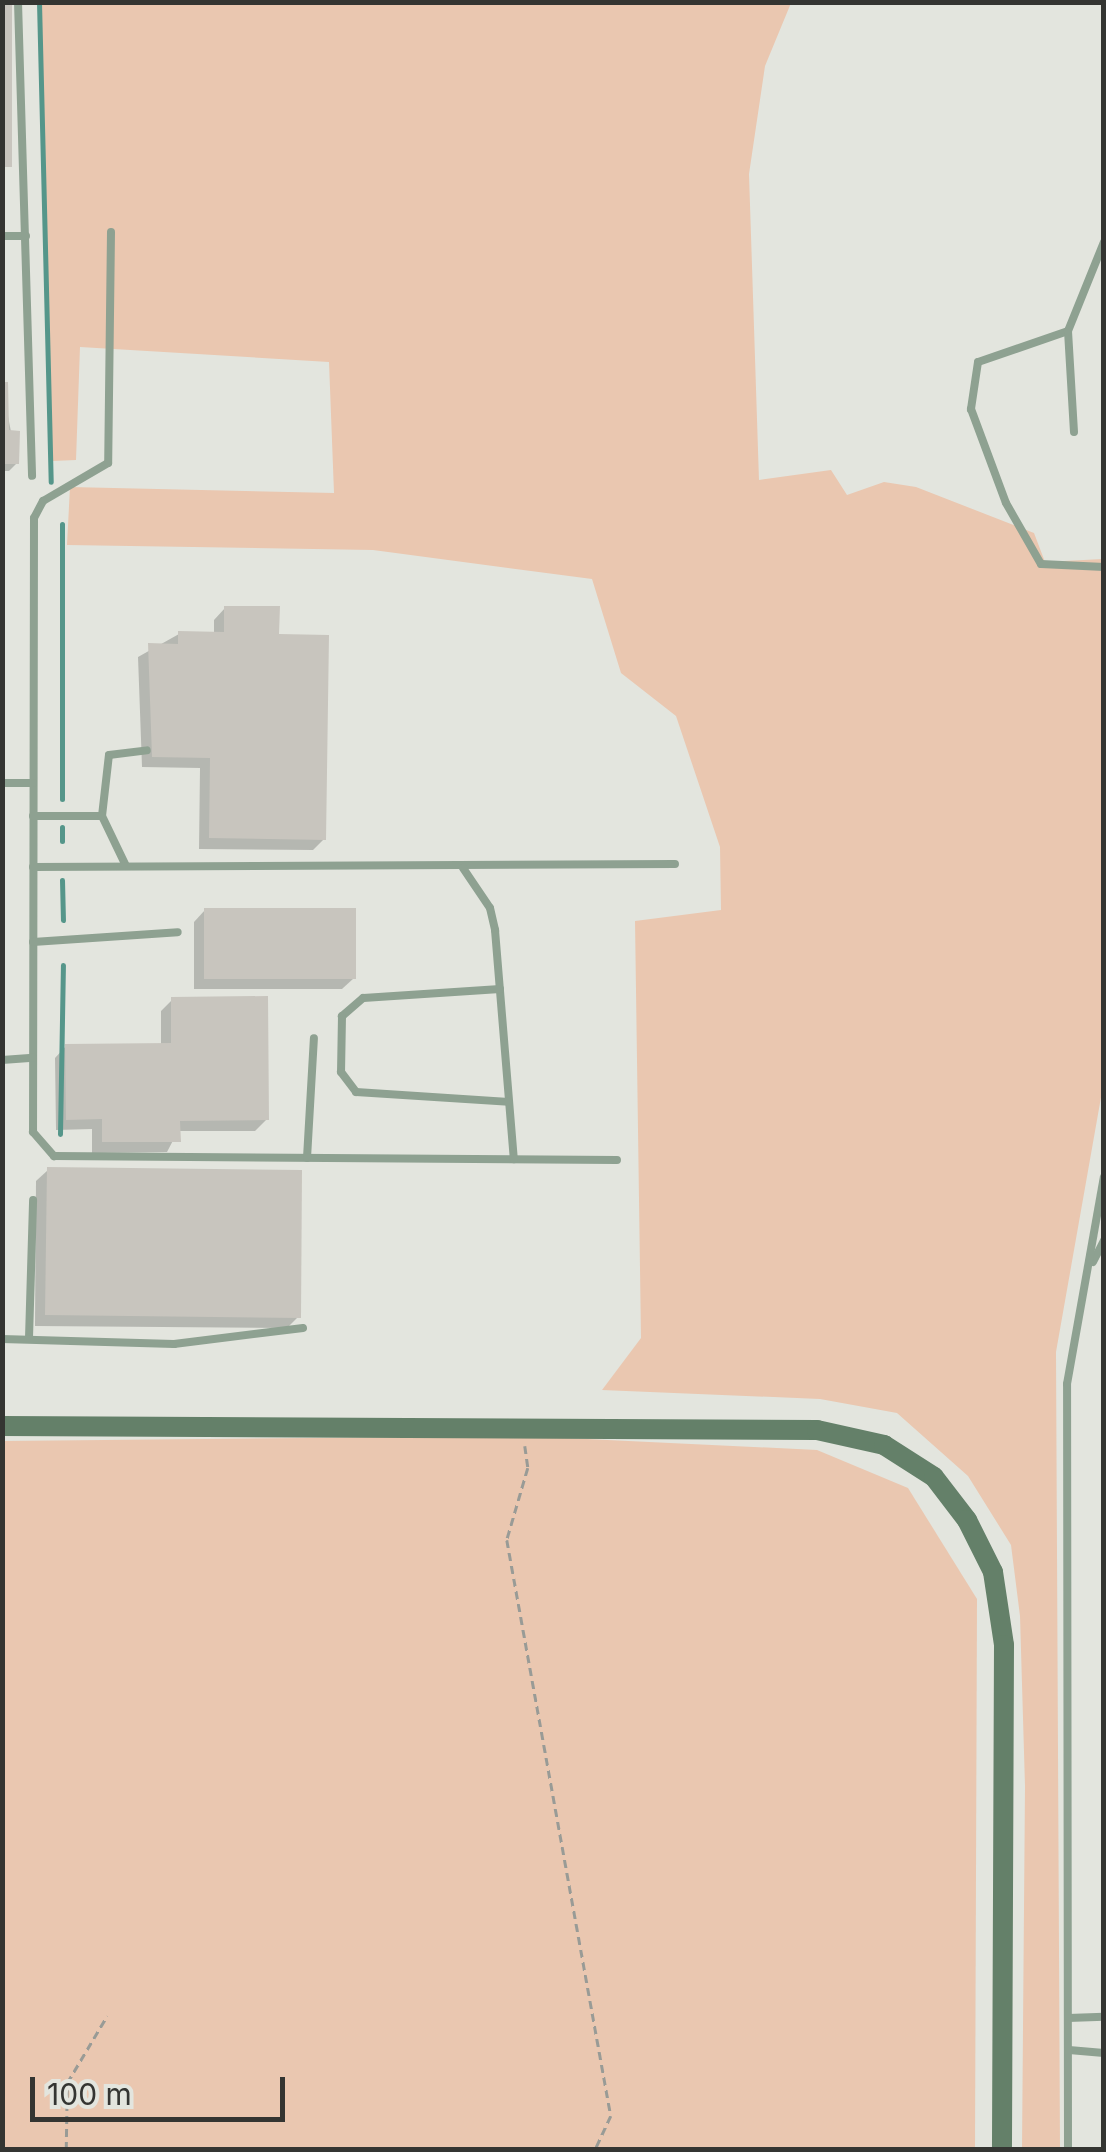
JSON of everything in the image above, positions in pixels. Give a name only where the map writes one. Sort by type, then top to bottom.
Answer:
[{"type":"street","points":[[2,1426],[527,1425],[817,1430],[884,1446],[934,1477],[967,1520],[993,1572],[1004,1645],[1002,2150]]},
{"type":"lane","points":[[18,2],[32,476]]},
{"type":"lane","points":[[111,232],[108,463],[42,502],[34,518],[33,1132],[54,1156],[616,1160]]},
{"type":"lane","points":[[2,236],[26,236]]},
{"type":"lane","points":[[1074,432],[1068,331],[1104,242]]},
{"type":"lane","points":[[1068,331],[978,362],[971,409],[1006,504],[1041,564],[1104,567]]},
{"type":"lane","points":[[126,866],[102,816],[109,754],[147,750]]},
{"type":"lane","points":[[2,782],[33,784]]},
{"type":"lane","points":[[33,816],[102,816]]},
{"type":"lane","points":[[33,867],[463,868],[675,864]]},
{"type":"lane","points":[[463,868],[490,908],[514,1159]]},
{"type":"lane","points":[[33,942],[178,932]]},
{"type":"lane","points":[[500,990],[363,998],[342,1016],[341,1072],[356,1092],[509,1102]]},
{"type":"lane","points":[[307,1158],[314,1038]]},
{"type":"lane","points":[[2,1060],[33,1058]]},
{"type":"lane","points":[[1068,2150],[1067,1384],[1104,1178]]},
{"type":"lane","points":[[29,1338],[33,1200]]},
{"type":"lane","points":[[1088,1271],[1104,1240]]},
{"type":"lane","points":[[2,1339],[174,1344],[303,1328]]},
{"type":"lane","points":[[1068,2018],[1104,2017]]},
{"type":"lane","points":[[1069,2050],[1104,2053]]},
{"type":"path","points":[[527,1425],[528,1468],[507,1540],[611,2116],[595,2150]]},
{"type":"path","points":[[66,2150],[67,2084],[106,2016]]},
{"type":"shaded area","points":[[38,3],[791,3],[765,66],[749,174],[759,480],[831,470],[847,495],[884,482],[916,487],[1034,533],[1045,562],[1103,559],[1103,1086],[1056,1352],[1060,2149],[1022,2149],[1025,1786],[1020,1616],[1011,1545],[968,1476],[897,1413],[820,1399],[602,1390],[641,1338],[635,921],[721,910],[720,847],[676,716],[621,673],[592,579],[373,550],[67,545],[70,487],[334,493],[329,362],[80,347],[76,460],[52,461]]},
{"type":"shaded area","points":[[524,1436],[817,1450],[908,1488],[977,1599],[975,2149],[3,2150],[3,1441]]},
{"type":"building","points":[[2,2],[12,2],[12,167],[2,167]]},
{"type":"building","points":[[2,382],[8,382],[9,430],[20,431],[19,464],[2,464]]},
{"type":"building","points":[[224,606],[280,606],[279,634],[329,635],[326,840],[209,838],[210,758],[152,757],[148,643],[178,644],[178,631],[224,632]]},
{"type":"building","points":[[204,908],[356,908],[356,979],[204,979]]},
{"type":"building","points":[[268,996],[269,1120],[180,1121],[181,1142],[102,1142],[102,1119],[66,1120],[65,1044],[171,1043],[171,997]]},
{"type":"building","points":[[47,1167],[302,1170],[301,1318],[45,1315]]},
{"type":"waterway","points":[[39,2],[51,482]]},
{"type":"waterway","points":[[62,524],[62,799]]},
{"type":"waterway","points":[[62,827],[62,841]]},
{"type":"waterway","points":[[62,880],[63,920]]},
{"type":"waterway","points":[[60,1134],[63,965]]}]
